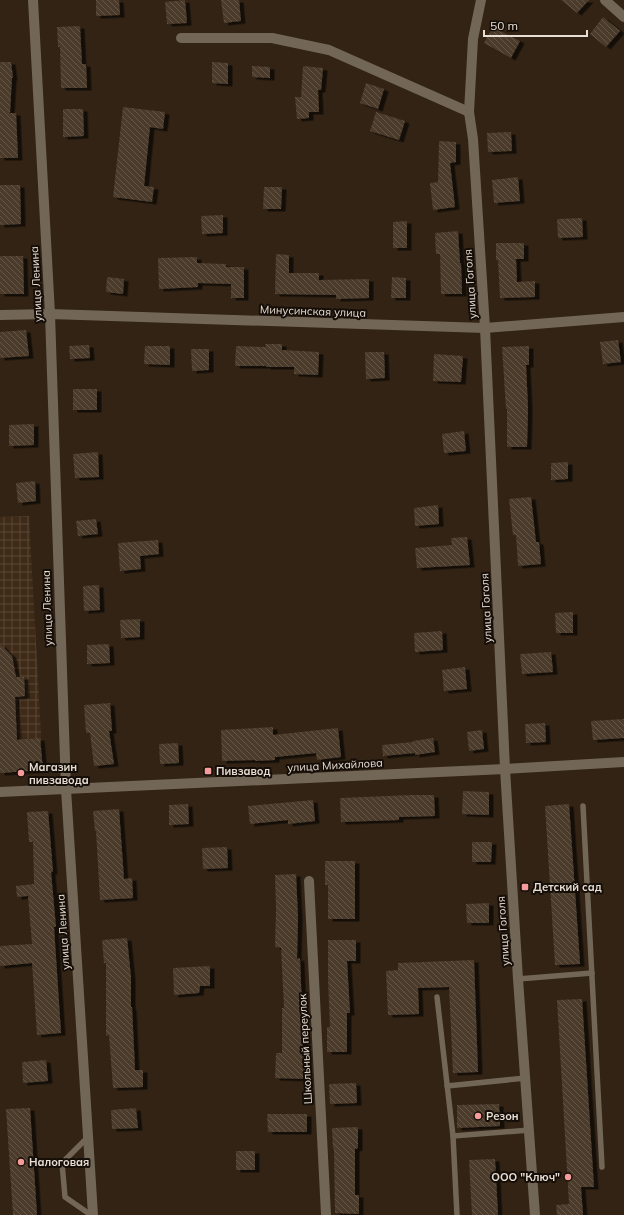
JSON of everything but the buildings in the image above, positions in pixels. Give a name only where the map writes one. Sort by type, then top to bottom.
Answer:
[{"type":"street","name":"улица Ленина","points":[[33,0],[50,314],[66,789],[92,1215]]},
{"type":"street","name":"улица Гоголя","points":[[481,0],[473,39],[468,112],[473,139],[485,328],[505,769],[535,1215]]},
{"type":"street","points":[[605,0],[624,18]]},
{"type":"street","points":[[181,38],[272,38],[329,50],[468,112]]},
{"type":"street","name":"Минусинская улица","points":[[0,315],[50,314],[485,328],[624,317]]},
{"type":"street","name":"улица Михайлова","points":[[0,792],[505,769],[624,762]]},
{"type":"street","name":"Школьный переулок","points":[[309,882],[326,1215]]},
{"type":"lane","points":[[583,806],[602,1168]]},
{"type":"lane","points":[[518,979],[592,973]]},
{"type":"lane","points":[[437,997],[454,1136],[457,1215]]},
{"type":"lane","points":[[447,1086],[526,1078]]},
{"type":"lane","points":[[454,1136],[530,1130]]},
{"type":"lane","points":[[88,1137],[62,1163],[65,1197],[92,1215]]},
{"type":"shaded area","points":[[29,516],[43,770],[0,773],[0,517]]},
{"type":"place","name":"Пивзавод","points":[[208,771]]},
{"type":"place","name":"Магазин пивзавода","points":[[21,773]]},
{"type":"place","name":"Детский сад","points":[[525,887]]},
{"type":"place","name":"Резон","points":[[478,1116]]},
{"type":"place","name":"Налоговая","points":[[21,1162]]},
{"type":"place","name":"ООО \"Ключ\"","points":[[568,1177]]}]
